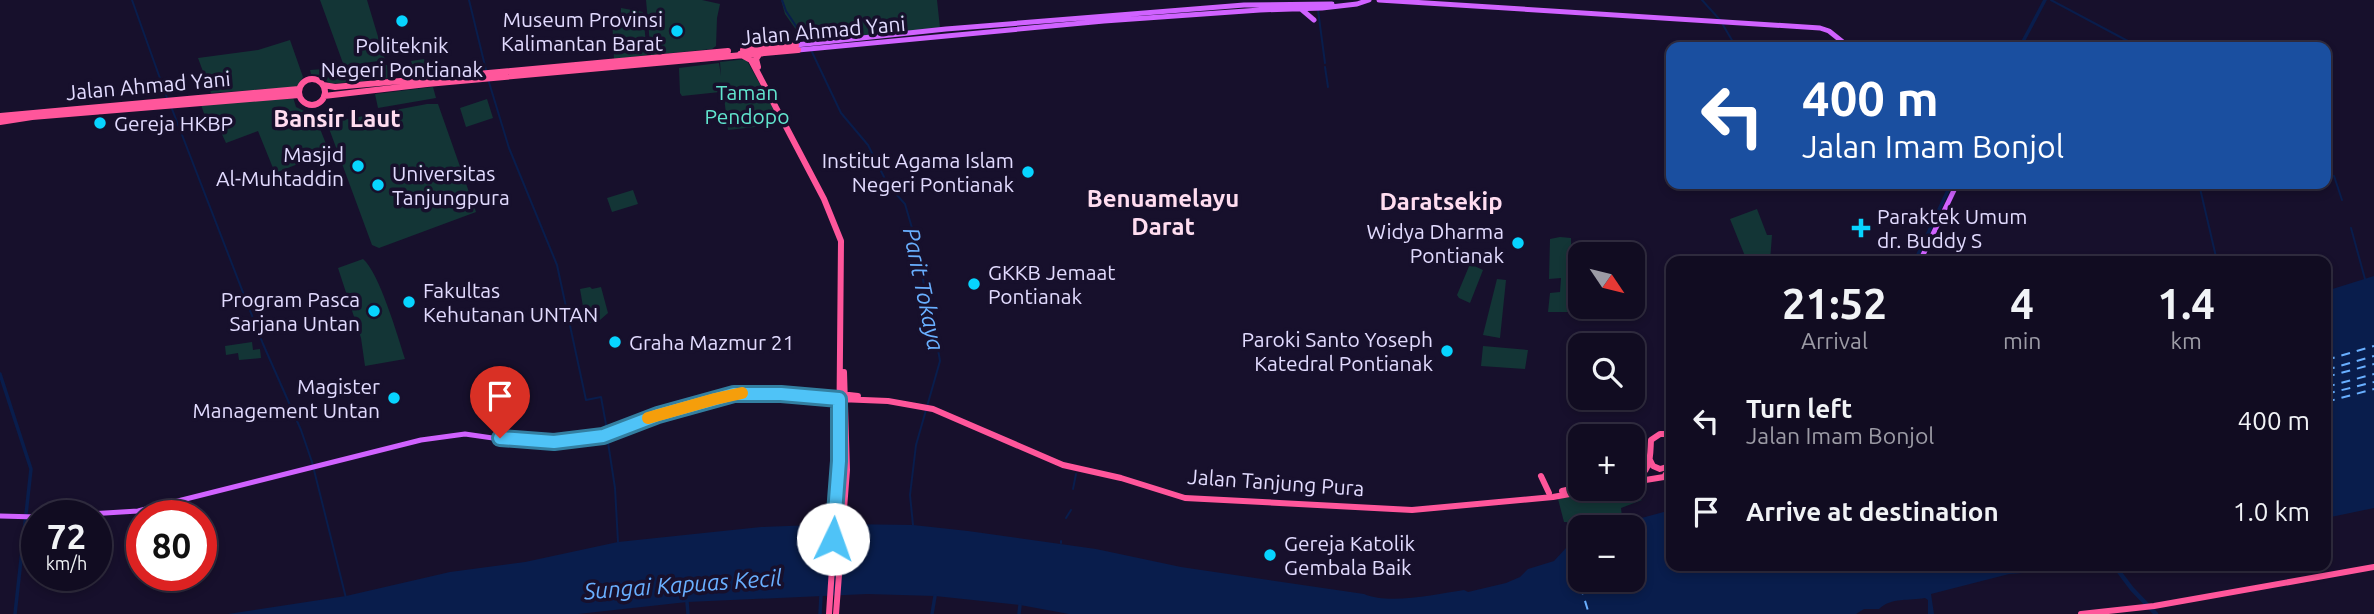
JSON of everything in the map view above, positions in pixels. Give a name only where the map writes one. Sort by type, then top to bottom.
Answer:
[{"type":"highway","name":"Jalan Ahmad Yani","points":[[488,76],[760,53],[797,47]]},
{"type":"highway","name":"Jalan Ahmad Yani","points":[[335,90],[797,47]]},
{"type":"highway","points":[[760,53],[756,57],[756,64],[765,84]]},
{"type":"highway","points":[[740,54],[750,59],[765,84],[826,195],[843,234],[842,397],[829,614]]},
{"type":"highway","points":[[308,79],[317,80],[335,90],[324,96],[320,103],[309,106],[302,102],[299,92],[308,79]]},
{"type":"highway","points":[[323,85],[324,96]]},
{"type":"highway","name":"Jalan Ahmad Yani","points":[[0,116],[299,92]]},
{"type":"highway","name":"Jalan Ahmad Yani","points":[[0,122],[147,105]]},
{"type":"highway","points":[[836,614],[848,470],[842,397]]},
{"type":"highway","name":"Jalan Tanjung Pura","points":[[842,397],[924,405],[1057,459],[1130,477],[1178,493],[1412,510],[1553,493]]},
{"type":"highway","points":[[1645,473],[1650,460],[1651,440],[1660,434],[1666,434]]},
{"type":"highway","points":[[1650,460],[1653,466],[1666,469]]},
{"type":"highway","points":[[1645,477],[1664,477],[1666,474]]},
{"type":"highway","points":[[1541,476],[1553,493]]},
{"type":"highway","points":[[1553,493],[1568,490]]},
{"type":"highway","points":[[1553,493],[1568,492]]},
{"type":"highway","points":[[2081,614],[2152,606],[2374,567]]},
{"type":"main road","points":[[1314,6],[1357,4],[1366,1]]},
{"type":"main road","points":[[1381,1],[1825,29],[1842,42]]},
{"type":"main road","name":"Jalan Ahmad Yani","points":[[1230,9],[1301,9],[1314,6]]},
{"type":"main road","name":"Jalan Ahmad Yani","points":[[797,47],[1230,9],[1314,6]]},
{"type":"main road","points":[[1301,9],[1314,20]]},
{"type":"main road","points":[[1922,256],[1955,189]]},
{"type":"main road","points":[[112,513],[138,511],[421,440],[465,434],[545,442],[607,434],[658,415],[734,394],[842,397]]},
{"type":"main road","points":[[0,516],[21,517]]},
{"type":"green space","points":[[320,0],[367,0],[385,60],[344,66]]},
{"type":"green space","points":[[646,0],[702,0],[720,4],[716,46],[712,49],[651,55]]},
{"type":"green space","points":[[781,0],[937,0],[940,28],[804,41],[785,14]]},
{"type":"green space","points":[[621,8],[643,12],[647,55],[614,59],[612,16],[621,14]]},
{"type":"green space","points":[[290,40],[303,77],[298,87],[211,93],[198,58],[258,50]]},
{"type":"green space","points":[[424,59],[429,75],[416,76],[411,61]]},
{"type":"green space","name":"Taman Pendopo","points":[[746,59],[782,124],[728,130],[723,89],[720,92],[682,96],[680,93],[679,68],[719,63],[721,76],[720,62]]},
{"type":"green space","points":[[387,65],[389,78],[330,84],[321,75],[311,74],[310,70]]},
{"type":"green space","points":[[433,87],[436,98],[378,108],[375,94]]},
{"type":"green space","points":[[293,97],[296,107],[313,111],[331,151],[275,173],[258,131],[226,143],[220,130],[211,133],[201,105]]},
{"type":"green space","points":[[487,99],[493,118],[466,127],[460,108]]},
{"type":"green space","points":[[438,104],[476,212],[379,248],[372,245],[327,123]]},
{"type":"green space","points":[[633,190],[638,204],[612,212],[607,198]]},
{"type":"green space","points":[[1757,209],[1767,235],[1772,235],[1770,256],[1745,256],[1730,219]]},
{"type":"green space","points":[[1571,238],[1571,242],[1568,242],[1568,312],[1548,312],[1550,293],[1560,292],[1561,278],[1549,279],[1550,239]]},
{"type":"green space","points":[[363,259],[381,291],[405,359],[365,366],[361,338],[338,268]]},
{"type":"green space","points":[[1470,264],[1483,270],[1470,303],[1457,295]]},
{"type":"green space","points":[[1497,279],[1506,280],[1500,338],[1483,335]]},
{"type":"green space","points":[[601,287],[608,313],[600,320],[586,324],[580,289]]},
{"type":"green space","points":[[252,342],[253,350],[260,349],[261,358],[239,360],[238,353],[226,355],[225,346]]},
{"type":"green space","points":[[1483,346],[1528,350],[1525,369],[1481,366]]},
{"type":"green space","points":[[1568,497],[1568,501],[1639,501],[1621,508],[1622,515],[1568,515],[1568,525],[1564,522],[1558,499]]},
{"type":"water","points":[[2374,276],[2374,508],[2331,517],[2331,289]]},
{"type":"water","name":"Sungai Kapuas Kecil","points":[[1666,511],[1666,571],[2054,571],[2009,574],[1931,594],[1934,614],[1928,614],[1928,600],[1925,598],[1895,601],[1879,609],[1864,609],[1856,614],[1069,614],[1020,605],[935,596],[867,594],[687,602],[578,614],[228,614],[346,596],[450,572],[525,562],[618,542],[761,527],[913,525],[968,531],[1096,549],[1181,567],[1387,599],[1464,590],[1468,592],[1506,583],[1520,577],[1528,569],[1554,561],[1566,548],[1566,544],[1568,592],[1645,592],[1645,517]]},
{"type":"waterway","points":[[132,0],[167,98]]},
{"type":"waterway","points":[[469,0],[486,70]]},
{"type":"waterway","name":"Parit Tokaya","points":[[782,0],[786,11],[806,41]]},
{"type":"waterway","points":[[1702,0],[1720,20]]},
{"type":"waterway","points":[[2023,42],[2045,0]]},
{"type":"waterway","points":[[2051,0],[2130,42]]},
{"type":"waterway","points":[[1318,10],[1325,63]]},
{"type":"waterway","points":[[1723,25],[1733,42]]},
{"type":"waterway","name":"Parit Tokaya","points":[[812,52],[841,113],[868,145],[888,185],[905,204],[929,298],[940,361],[916,445],[910,495],[913,525]]},
{"type":"waterway","points":[[1325,67],[1328,87]]},
{"type":"waterway","points":[[488,79],[509,148],[557,265],[586,400],[601,397],[607,430]]},
{"type":"waterway","points":[[172,109],[263,344],[301,430],[312,462],[346,598]]},
{"type":"waterway","points":[[2334,176],[2342,200]]},
{"type":"waterway","points":[[1917,256],[1949,189]]},
{"type":"waterway","points":[[2200,189],[2216,256]]},
{"type":"waterway","points":[[2351,228],[2365,279]]},
{"type":"waterway","points":[[0,374],[31,469],[15,614]]},
{"type":"waterway","points":[[607,436],[615,488],[618,542]]},
{"type":"waterway","points":[[1073,489],[1076,474]]},
{"type":"waterway","points":[[1066,518],[1071,510]]},
{"type":"waterway","points":[[2118,571],[2156,614]]},
{"type":"waterway","points":[[820,614],[821,596]]},
{"type":"waterway","points":[[932,614],[935,596]]},
{"type":"waterway","name":"Sungai Kapuas Kecil","points":[[687,602],[688,614]]},
{"type":"waterway","points":[[1019,614],[1020,605]]},
{"type":"ferry route","points":[[2331,359],[2374,346]]},
{"type":"ferry route","points":[[2331,369],[2374,356]]},
{"type":"ferry route","points":[[2331,376],[2374,364]]},
{"type":"ferry route","points":[[2331,386],[2374,374]]},
{"type":"ferry route","points":[[2331,393],[2374,382]]},
{"type":"ferry route","points":[[2331,401],[2374,389]]},
{"type":"ferry route","points":[[1582,592],[1589,614]]},
{"type":"slow traffic","points":[[648,418],[742,393]]},
{"type":"place","name":"Politeknik Negeri Pontianak","points":[[402,21]]},
{"type":"place","name":"Museum Provinsi Kalimantan Barat","points":[[677,31]]},
{"type":"place","name":"Gereja HKBP","points":[[100,123]]},
{"type":"place","name":"Masjid Al-Muhtaddin","points":[[358,166]]},
{"type":"place","name":"Institut Agama Islam Negeri Pontianak","points":[[1028,172]]},
{"type":"place","name":"Universitas Tanjungpura","points":[[378,185]]},
{"type":"place","name":"Paraktek Umum dr. Buddy S","points":[[1861,228]]},
{"type":"place","name":"Widya Dharma Pontianak","points":[[1518,243]]},
{"type":"place","name":"GKKB Jemaat Pontianak","points":[[974,284]]},
{"type":"place","name":"Fakultas Kehutanan UNTAN","points":[[409,302]]},
{"type":"place","name":"Program Pasca Sarjana Untan","points":[[374,311]]},
{"type":"place","name":"Graha Mazmur 21","points":[[615,342]]},
{"type":"place","name":"Paroki Santo Yoseph Katedral Pontianak","points":[[1447,351]]},
{"type":"place","name":"Magister Management Untan","points":[[394,398]]},
{"type":"place","name":"Gereja Katolik Gembala Baik","points":[[1270,555]]},
{"type":"district","name":"Bansir Laut","points":[[337,118]]},
{"type":"district","name":"Daratsekip","points":[[1441,201]]},
{"type":"district","name":"Benuamelayu Darat","points":[[1163,212]]},
{"type":"route","points":[[500,438],[562,442],[603,436],[645,419],[734,394],[781,394],[839,399],[839,461],[833,539]]}]
